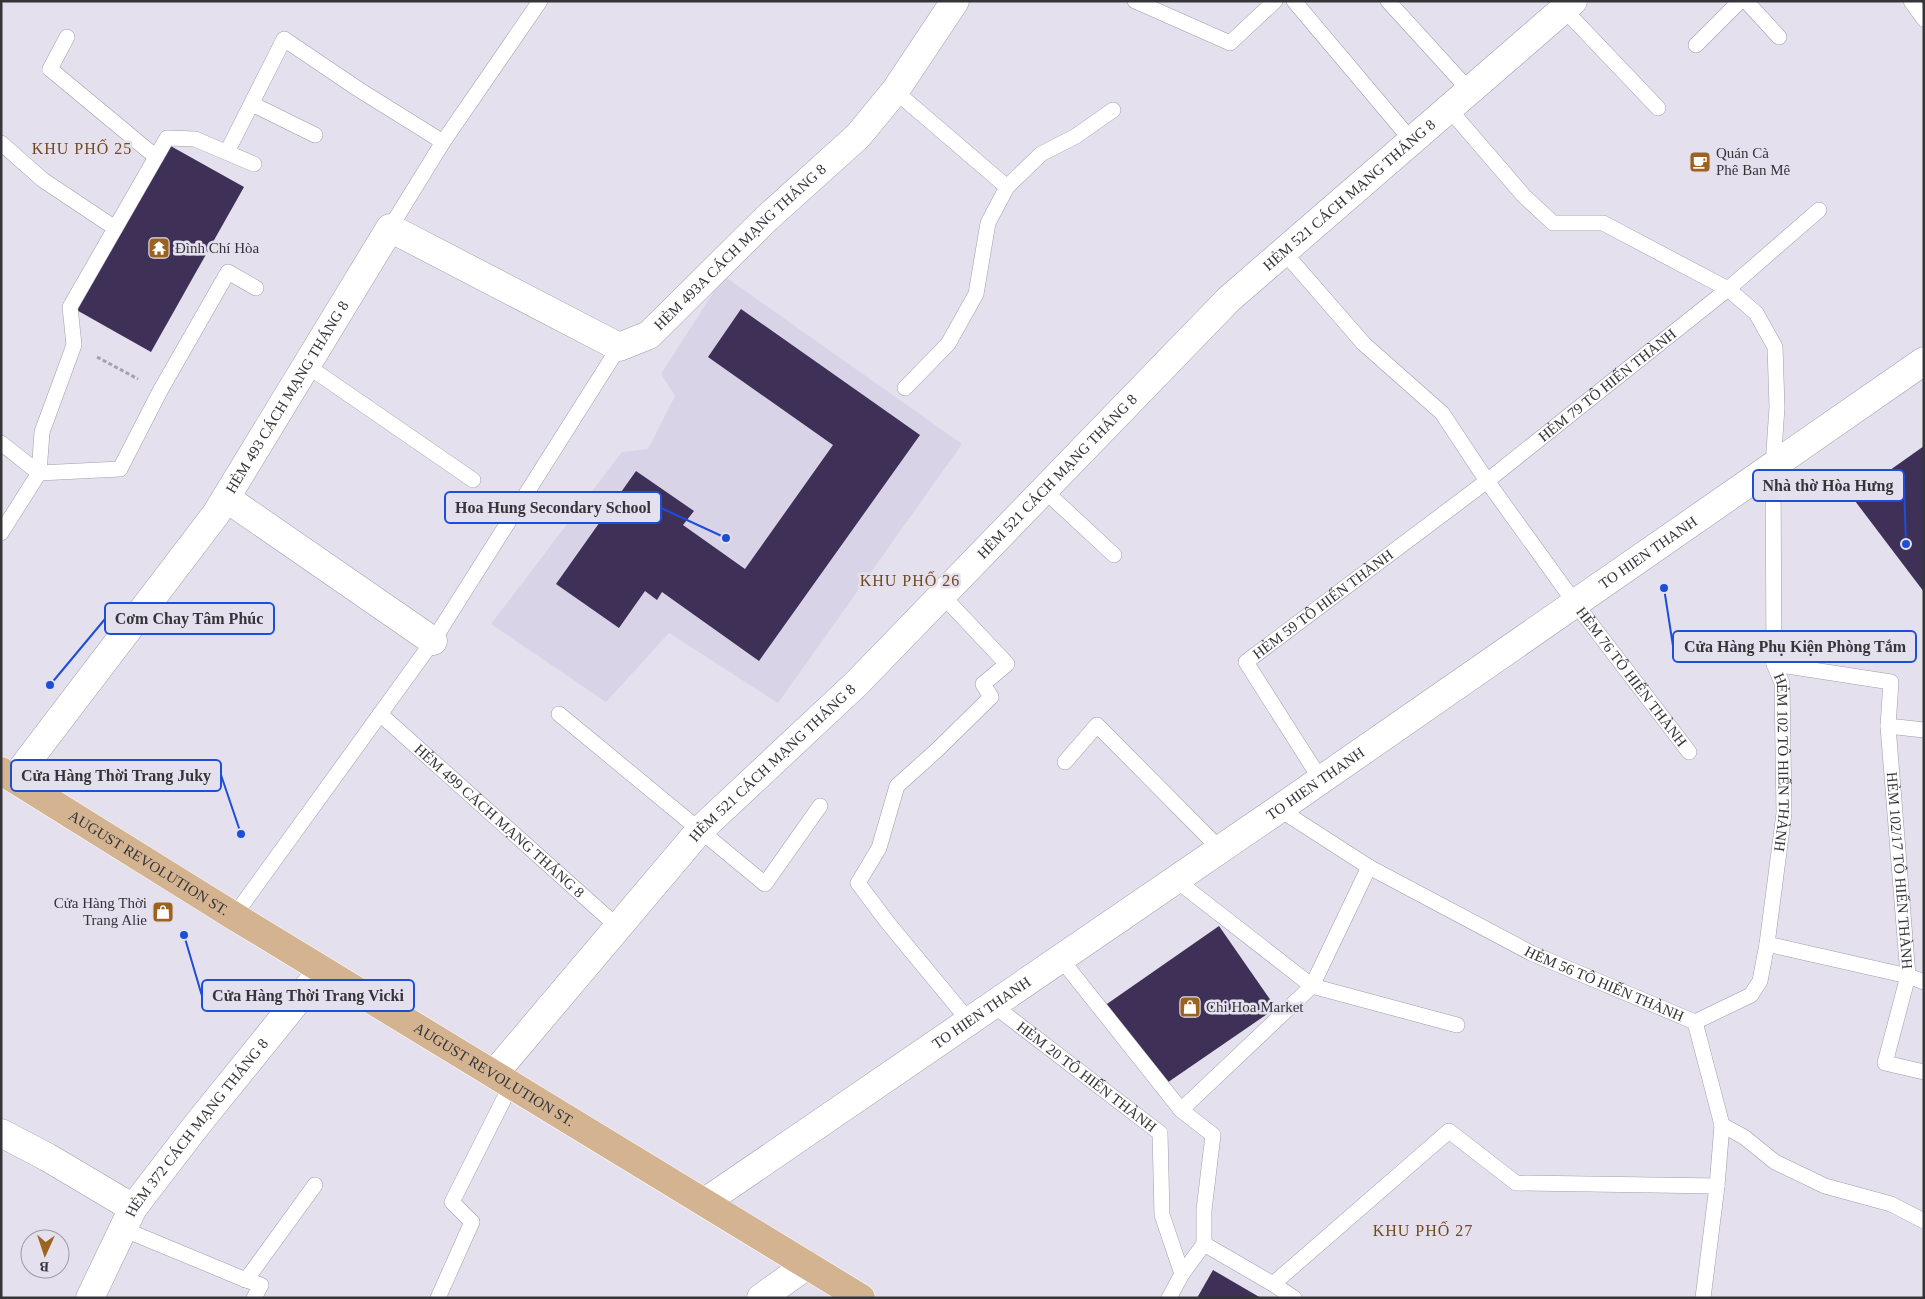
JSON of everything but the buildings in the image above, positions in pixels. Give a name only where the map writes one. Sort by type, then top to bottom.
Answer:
[{"type":"main road","name":"AUGUST REVOLUTION ST.","points":[[8,775],[322,970],[861,1298]]},
{"type":"street","name":"HẺM 493A CÁCH MẠNG THÁNG 8","points":[[619,347],[649,335],[767,218],[858,136],[894,91],[955,1]]},
{"type":"street","name":"HẺM 521 CÁCH MẠNG THÁNG 8","points":[[502,1079],[618,927],[700,830],[856,684],[1229,299],[1470,91],[1565,4]]},
{"type":"street","points":[[390,228],[619,347]]},
{"type":"street","name":"HẺM 493 CÁCH MẠNG THÁNG 8","points":[[8,775],[216,514],[390,228]]},
{"type":"street","name":"TO HIEN THANH","points":[[705,1202],[1279,809],[1924,361]]},
{"type":"street","name":"HẺM 493 CÁCH MẠNG THÁNG 8","points":[[226,498],[433,641]]},
{"type":"street","name":"HẺM 372 CÁCH MẠNG THÁNG 8","points":[[90,1298],[128,1219],[196,1126],[322,970]]},
{"type":"street","points":[[1,1133],[47,1157],[128,1219]]},
{"type":"street","points":[[761,1298],[807,1265]]},
{"type":"lane","name":"HẺM 493 CÁCH MẠNG THÁNG 8","points":[[390,228],[443,142],[540,1]]},
{"type":"lane","points":[[1135,1],[1230,43],[1275,1]]},
{"type":"lane","points":[[1294,1],[1412,141]]},
{"type":"lane","points":[[1388,1],[1470,91]]},
{"type":"lane","points":[[1696,46],[1740,1]]},
{"type":"lane","points":[[1746,1],[1779,37]]},
{"type":"lane","points":[[1911,1],[1924,19]]},
{"type":"lane","points":[[1565,4],[1658,108]]},
{"type":"lane","points":[[67,37],[50,69],[156,157]]},
{"type":"lane","points":[[227,152],[284,39],[358,90],[443,142]]},
{"type":"lane","points":[[894,91],[1006,187]]},
{"type":"lane","points":[[252,104],[315,135]]},
{"type":"lane","name":"HẺM 102 TÔ HIẾN THÀNH","points":[[1449,109],[1524,196],[1553,223],[1603,223],[1728,289],[1756,313],[1775,347],[1777,407],[1774,465],[1774,664],[1782,683],[1784,813],[1767,944],[1760,981],[1751,995],[1695,1022]]},
{"type":"lane","points":[[905,388],[948,344],[976,294],[988,223],[1006,187],[1041,154],[1076,136],[1113,110]]},
{"type":"lane","points":[[1,533],[39,473],[42,432],[74,345],[70,307],[167,138],[195,139],[254,164]]},
{"type":"lane","points":[[1,142],[44,180],[115,228]]},
{"type":"lane","name":"HẺM 79 TÔ HIẾN THÀNH","points":[[1487,481],[1728,289],[1819,210]]},
{"type":"lane","points":[[1284,252],[1364,344],[1442,413],[1487,481],[1575,603]]},
{"type":"lane","points":[[1,443],[39,473],[120,469],[160,391],[228,272],[256,288]]},
{"type":"lane","points":[[234,916],[433,641],[619,347]]},
{"type":"lane","points":[[306,365],[472,480]]},
{"type":"lane","name":"HẺM 59 TÔ HIẾN THÀNH","points":[[1321,780],[1246,662],[1487,481]]},
{"type":"lane","points":[[1044,490],[1114,555]]},
{"type":"lane","points":[[942,596],[1007,664],[983,684],[991,697],[937,750],[896,786],[879,848],[858,883],[888,924],[969,1021]]},
{"type":"lane","name":"HẺM 76 TÔ HIẾN THÀNH","points":[[1575,603],[1689,752]]},
{"type":"lane","name":"HẺM 102/17 TÔ HIẾN THÀNH","points":[[1774,664],[1891,682],[1888,726],[1908,976],[1885,1063],[1924,1072]]},
{"type":"lane","name":"HẺM 499 CÁCH MẠNG THÁNG 8","points":[[380,714],[618,927]]},
{"type":"lane","points":[[559,714],[765,884],[820,806]]},
{"type":"lane","points":[[1065,762],[1097,725],[1220,849]]},
{"type":"lane","points":[[1888,726],[1924,730]]},
{"type":"lane","name":"HẺM 56 TÔ HIẾN THÀNH","points":[[1279,809],[1369,867],[1531,953],[1695,1022],[1722,1125],[1717,1186],[1703,1298]]},
{"type":"lane","points":[[1182,1110],[1312,986],[1369,867]]},
{"type":"lane","points":[[1176,880],[1312,986],[1457,1025]]},
{"type":"lane","points":[[1767,944],[1908,976],[1924,982]]},
{"type":"lane","points":[[1061,959],[1182,1110],[1213,1135],[1204,1210],[1204,1244],[1182,1274],[1169,1298]]},
{"type":"lane","name":"HẺM 20 TÔ HIẾN THÀNH","points":[[993,1005],[1160,1133],[1162,1215],[1182,1274]]},
{"type":"lane","points":[[438,1298],[472,1222],[452,1202],[502,1079]]},
{"type":"lane","points":[[1722,1125],[1744,1136],[1775,1162],[1825,1186],[1892,1204],[1924,1221]]},
{"type":"lane","points":[[1273,1284],[1449,1131],[1516,1184],[1717,1186]]},
{"type":"lane","points":[[246,1280],[315,1185]]},
{"type":"lane","points":[[128,1219],[246,1280],[260,1285],[254,1298]]},
{"type":"lane","points":[[1204,1244],[1294,1298]]},
{"type":"path","points":[[74,345],[160,391]]},
{"type":"shaded area","points":[[724,276],[962,444],[778,703],[669,633],[606,702],[491,624],[622,452],[648,449],[675,396],[661,374]]},
{"type":"place","name":"Quán Cà Phê Ban Mê","points":[[1700,162]]},
{"type":"place","name":"Đình Chí Hòa","points":[[159,248]]},
{"type":"place","name":"Hoa Hung Secondary School","points":[[726,538]]},
{"type":"place","name":"Nhà thờ Hòa Hưng","points":[[1906,544]]},
{"type":"place","name":"Cửa Hàng Phụ Kiện Phòng Tắm","points":[[1664,588]]},
{"type":"place","name":"Cơm Chay Tâm Phúc","points":[[50,685]]},
{"type":"place","name":"Cửa Hàng Thời Trang Juky","points":[[241,834]]},
{"type":"place","name":"Cửa Hàng Thời Trang Alie","points":[[163,912]]},
{"type":"place","name":"Cửa Hàng Thời Trang Vicki","points":[[184,935]]},
{"type":"place","name":"Chi Hoa Market","points":[[1190,1007]]},
{"type":"district","name":"KHU PHỐ 25","points":[[82,148]]},
{"type":"district","name":"KHU PHỐ 26","points":[[910,580]]},
{"type":"district","name":"KHU PHỐ 27","points":[[1423,1230]]}]
